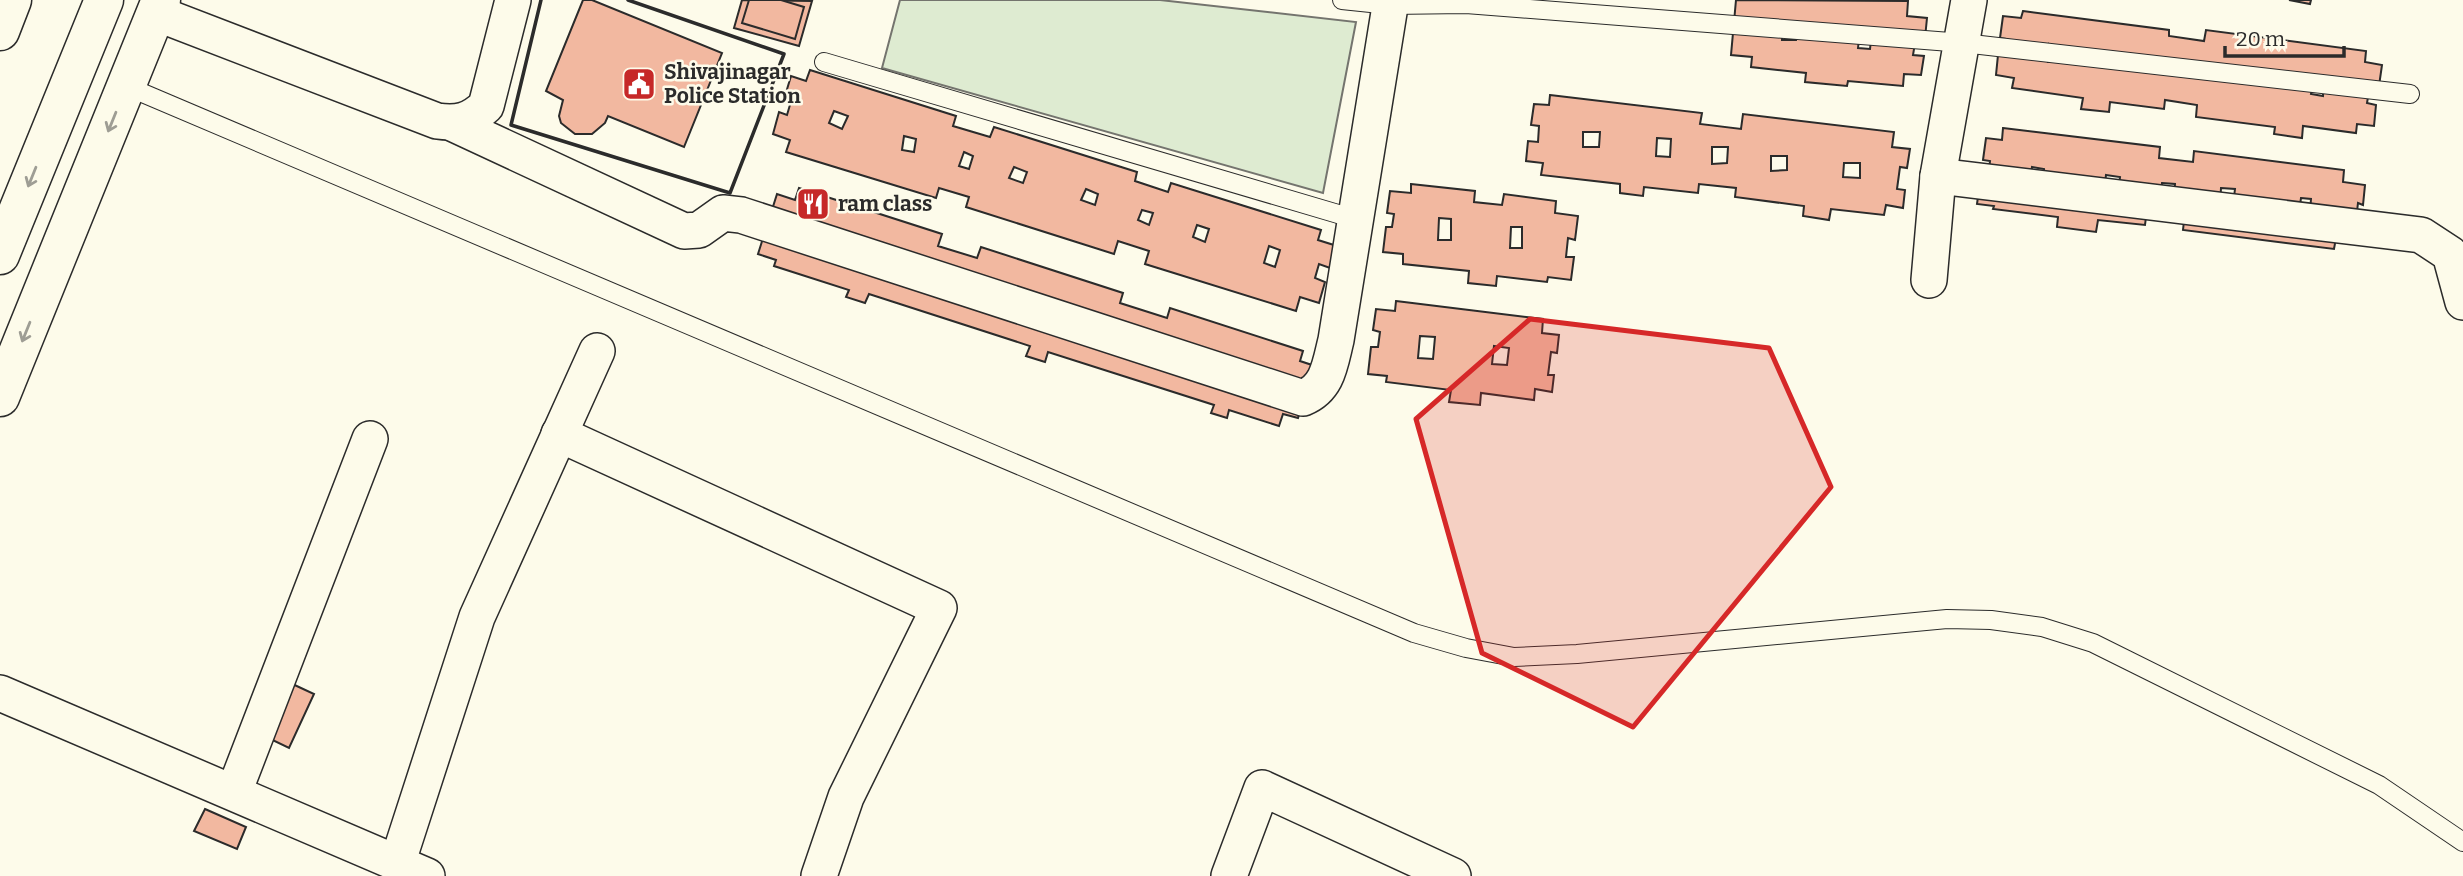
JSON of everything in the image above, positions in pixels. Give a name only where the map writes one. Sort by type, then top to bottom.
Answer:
[{"type":"highway","points":[[0,31],[12,0]]},
{"type":"highway","points":[[0,255],[104,0]]},
{"type":"highway","points":[[0,397],[158,6]]},
{"type":"street","points":[[454,124],[474,117],[486,106],[513,0]]},
{"type":"street","points":[[1929,280],[1938,176],[1964,43],[1969,0]]},
{"type":"street","points":[[158,6],[436,121],[454,124],[684,231],[699,230],[723,213],[741,215],[1303,398],[1314,394],[1327,377],[1391,3]]},
{"type":"street","points":[[1938,176],[2421,235],[2450,254],[2463,302]]},
{"type":"street","points":[[0,693],[412,869],[477,617],[597,351]]},
{"type":"street","points":[[559,434],[939,608],[846,797],[819,876]]},
{"type":"street","points":[[234,792],[370,439]]},
{"type":"street","points":[[1229,876],[1262,788],[1453,876]]},
{"type":"lane","points":[[1342,0],[1466,4],[1964,43],[2410,94]]},
{"type":"lane","points":[[824,62],[1355,219]]},
{"type":"lane","points":[[126,86],[1414,633],[1466,648],[1514,657],[1577,654],[1947,619],[1991,620],[2042,627],[2093,643],[2379,785],[2463,842]]},
{"type":"highlighted area","points":[[1530,319],[1769,348],[1831,487],[1633,727],[1482,653],[1416,419]]},
{"type":"green space","points":[[900,0],[1160,0],[1356,22],[1323,193],[882,68]]},
{"type":"building","points":[[583,0],[592,0],[722,53],[684,147],[608,116],[605,123],[592,134],[575,134],[561,123],[559,116],[563,100],[546,91]]},
{"type":"building","points":[[742,0],[812,1],[799,46],[734,28]]},
{"type":"building","points":[[749,0],[781,0],[804,7],[795,39],[742,23]]},
{"type":"building","points":[[1736,0],[1908,1],[1907,16],[1927,18],[1925,38],[1916,37],[1913,55],[1924,56],[1921,75],[1904,74],[1903,86],[1848,81],[1847,86],[1805,82],[1806,73],[1751,67],[1752,57],[1731,55]],"holes":[[[1783,25],[1797,25],[1796,40],[1782,40]],[[1860,31],[1872,32],[1870,49],[1858,48]]]},
{"type":"building","points":[[2289,0],[2311,0],[2310,4]]},
{"type":"building","points":[[2023,11],[2169,30],[2169,36],[2204,41],[2206,30],[2366,51],[2365,62],[2382,65],[2379,86],[2370,85],[2367,103],[2376,105],[2374,126],[2357,124],[2356,133],[2303,126],[2302,138],[2274,134],[2275,127],[2196,117],[2197,105],[2165,100],[2164,109],[2110,102],[2109,112],[2081,109],[2083,98],[2012,88],[2014,78],[1996,75],[1998,55],[2004,56],[2007,39],[2000,38],[2003,16],[2021,18]],"holes":[[[2049,45],[2060,62],[2048,62]],[[2313,81],[2324,82],[2323,96],[2311,94]]]},
{"type":"building","points":[[810,70],[956,116],[953,126],[990,137],[994,127],[1137,172],[1135,181],[1168,192],[1171,183],[1321,230],[1318,240],[1337,246],[1330,268],[1319,264],[1315,278],[1325,282],[1319,303],[1300,297],[1296,311],[1145,264],[1149,251],[1118,241],[1114,254],[966,207],[969,197],[939,188],[936,198],[786,152],[790,140],[773,134],[779,112],[787,115],[792,98],[785,96],[791,76],[806,81]],"holes":[[[834,111],[848,116],[842,129],[829,123]],[[904,136],[916,139],[914,152],[902,150]],[[964,152],[973,156],[969,169],[959,166]],[[1014,167],[1027,172],[1023,183],[1009,178]],[[1086,189],[1098,194],[1095,205],[1081,200]],[[1142,210],[1153,213],[1149,225],[1138,220]],[[1197,225],[1209,229],[1205,242],[1193,237]],[[1269,246],[1280,250],[1275,267],[1264,263]]]},
{"type":"building","points":[[1550,95],[1702,113],[1700,124],[1741,129],[1743,114],[1894,132],[1892,147],[1910,149],[1907,168],[1900,167],[1897,189],[1905,190],[1903,208],[1886,205],[1884,215],[1831,209],[1829,220],[1803,216],[1804,206],[1735,197],[1736,188],[1699,184],[1698,193],[1644,187],[1643,196],[1620,193],[1620,184],[1541,175],[1543,163],[1526,161],[1528,141],[1538,142],[1539,126],[1531,125],[1534,104],[1549,105]],"holes":[[[1583,132],[1600,132],[1599,147],[1583,147]],[[1657,138],[1671,139],[1670,157],[1656,156]],[[1712,147],[1728,147],[1727,163],[1712,164]],[[1771,156],[1787,156],[1787,170],[1771,171]],[[1844,163],[1860,163],[1860,178],[1843,177]]]},
{"type":"building","points":[[2003,128],[2160,147],[2159,158],[2193,162],[2194,151],[2344,170],[2343,182],[2365,185],[2363,205],[2358,203],[2356,220],[2336,238],[2334,249],[2183,230],[2184,221],[2146,217],[2145,225],[2098,220],[2096,232],[2057,227],[2058,217],[1993,209],[1994,206],[1977,204],[1981,176],[1988,177],[1990,161],[1983,160],[1986,138],[2002,140]],"holes":[[[2032,167],[2044,169],[2043,183],[2030,182]],[[2106,175],[2120,177],[2118,193],[2104,191]],[[2162,183],[2175,184],[2174,197],[2161,196]],[[2221,188],[2235,189],[2233,205],[2220,204]],[[2301,198],[2311,199],[2310,212],[2299,211]]]},
{"type":"building","points":[[1411,184],[1475,191],[1474,202],[1502,205],[1504,194],[1556,201],[1555,213],[1578,216],[1575,240],[1568,238],[1566,257],[1574,257],[1571,280],[1548,277],[1547,282],[1497,276],[1496,286],[1468,283],[1469,271],[1403,264],[1403,254],[1383,252],[1386,227],[1392,227],[1394,214],[1387,213],[1390,191],[1411,193]],"holes":[[[1439,218],[1451,219],[1451,240],[1438,240]],[[1511,227],[1522,227],[1522,248],[1510,248]]]},
{"type":"building","points":[[799,188],[942,234],[938,246],[977,258],[981,247],[1123,293],[1120,303],[1167,318],[1170,308],[1303,351],[1300,361],[1315,366],[1310,381],[1302,378],[1295,397],[1304,400],[1298,418],[1283,414],[1279,426],[1229,410],[1227,418],[1211,413],[1214,405],[1048,352],[1045,362],[1026,356],[1030,346],[869,294],[865,303],[846,297],[849,290],[774,266],[776,260],[758,254],[777,194],[795,200]]},
{"type":"building","points":[[1396,301],[1543,319],[1542,333],[1559,335],[1557,353],[1551,352],[1548,375],[1554,375],[1552,392],[1535,389],[1534,400],[1481,393],[1480,405],[1449,402],[1451,390],[1386,382],[1387,376],[1368,374],[1371,347],[1378,347],[1380,332],[1373,330],[1376,309],[1395,311]],"holes":[[[1420,336],[1435,337],[1433,359],[1418,358]],[[1494,346],[1509,348],[1507,365],[1492,364]]]},
{"type":"building","points":[[286,681],[314,694],[289,748],[260,734]]},
{"type":"building","points":[[205,809],[246,827],[237,849],[194,831]]},
{"type":"wall","points":[[541,0],[511,125],[730,193],[784,54],[628,0]]},
{"type":"place","name":"Shivajinagar Police Station","points":[[639,84]]},
{"type":"place","name":"ram class","points":[[813,204]]}]
